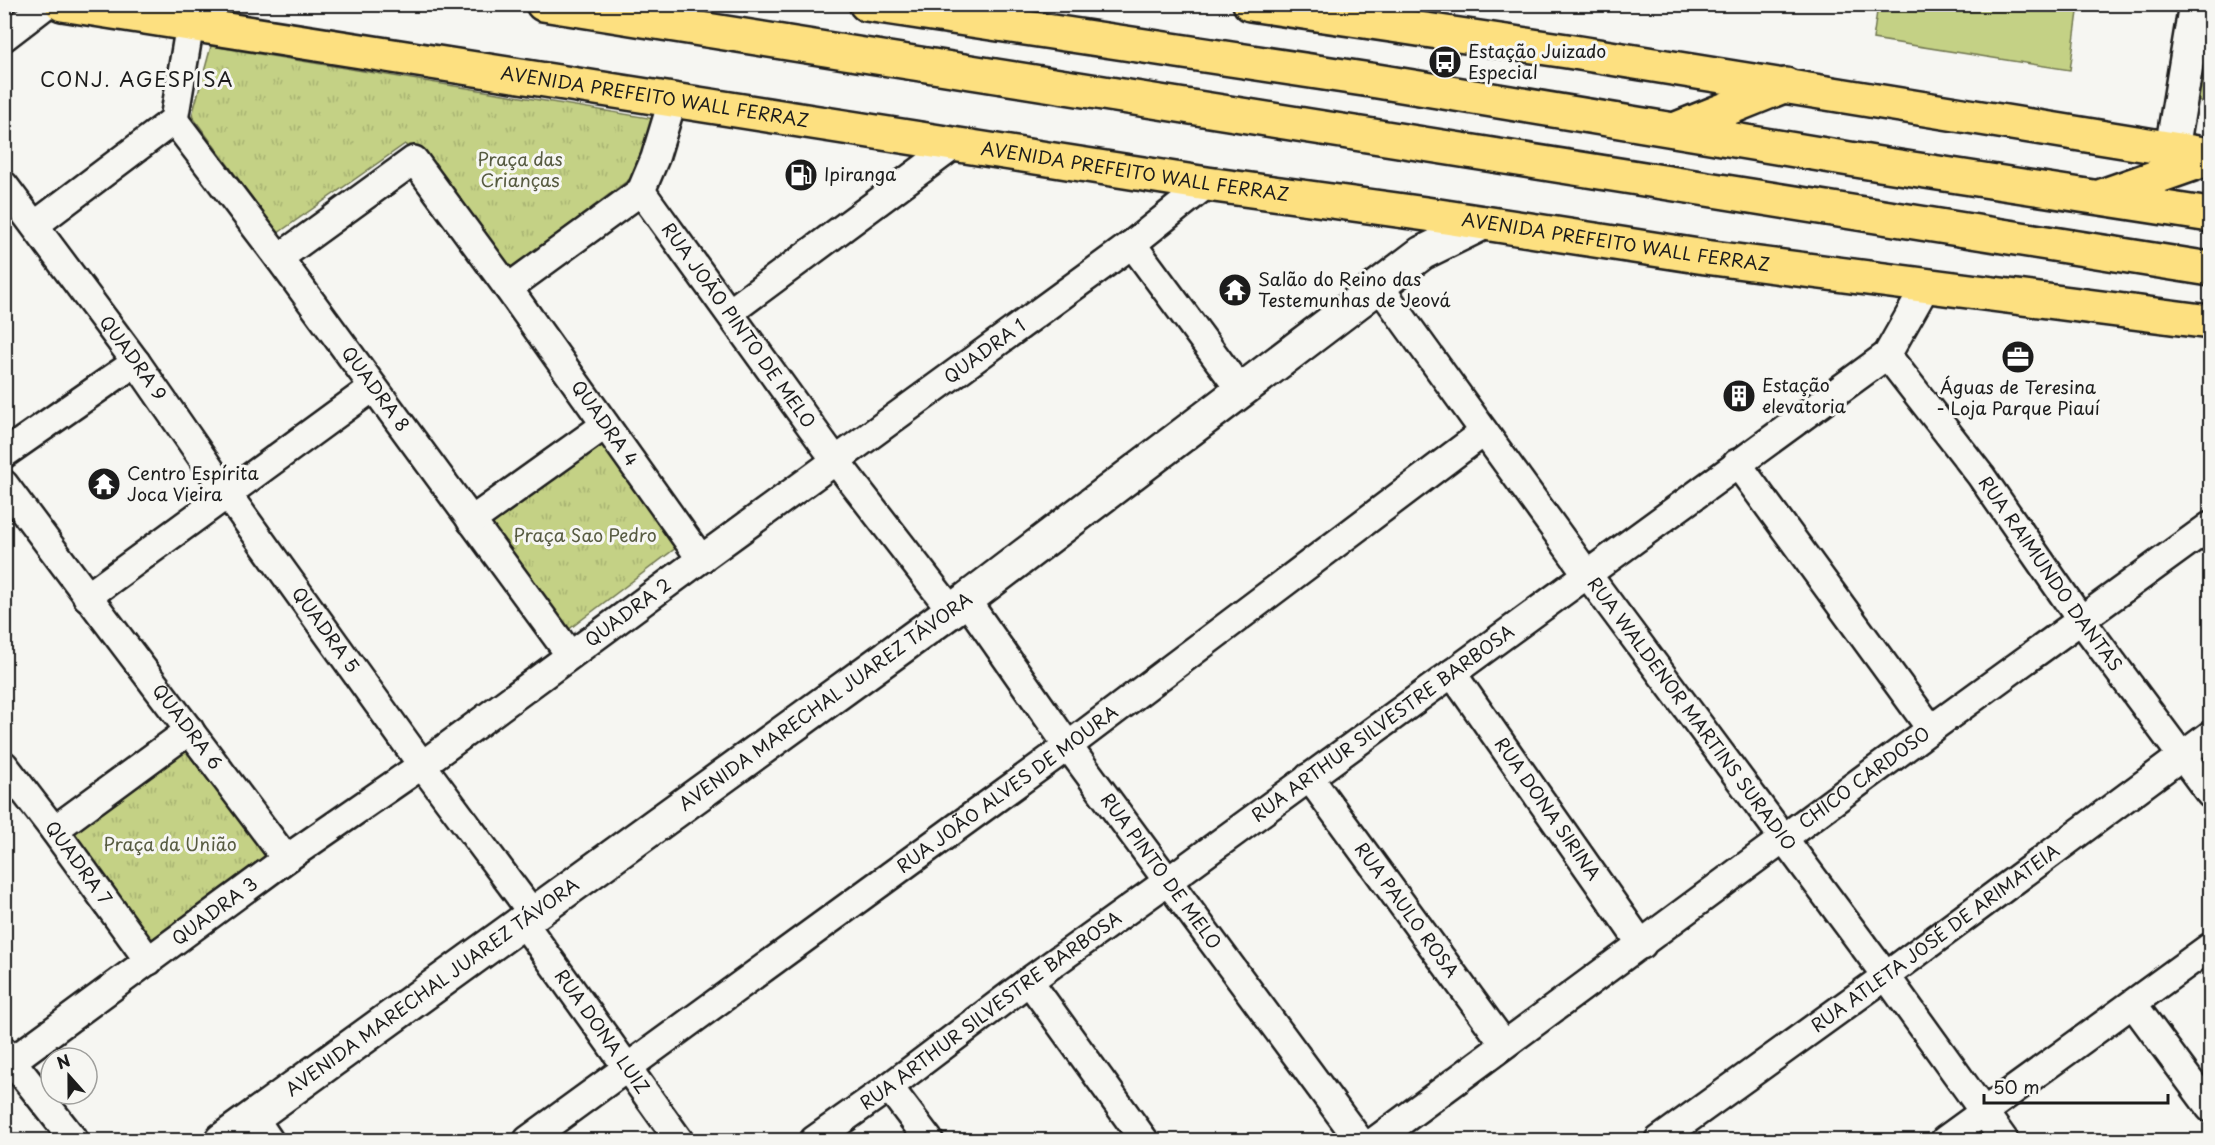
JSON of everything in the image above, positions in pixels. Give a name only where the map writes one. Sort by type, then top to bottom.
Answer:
[{"type":"main road","name":"AVENIDA PREFEITO WALL FERRAZ","points":[[62,4],[1207,184],[1426,214],[1695,256],[2211,322]]},
{"type":"main road","points":[[543,4],[2211,269]]},
{"type":"main road","points":[[867,4],[1377,81],[2211,215]]},
{"type":"main road","points":[[1250,4],[1358,12],[2211,157]]},
{"type":"main road","points":[[1673,130],[1786,86]]},
{"type":"main road","points":[[2098,197],[2211,157]]},
{"type":"street","points":[[4,37],[47,4]]},
{"type":"street","points":[[2172,149],[2196,4]]},
{"type":"street","points":[[35,225],[174,120],[190,24]]},
{"type":"street","points":[[508,288],[641,190],[655,158],[673,99]]},
{"type":"street","name":"QUADRA 8","points":[[174,120],[279,258],[372,388],[570,655]]},
{"type":"street","points":[[730,312],[956,144]]},
{"type":"street","name":"QUADRA 4","points":[[279,258],[414,160],[508,288],[700,559]]},
{"type":"street","name":"QUADRA 1","points":[[836,461],[1132,244],[1207,184]]},
{"type":"street","name":"QUADRA 9","points":[[4,185],[136,362],[228,495]]},
{"type":"street","name":"RUA JOÃO PINTO DE MELO","points":[[641,190],[836,461]]},
{"type":"street","points":[[1422,253],[1426,214]]},
{"type":"street","name":"AVENIDA MARECHAL JUAREZ TÁVORA","points":[[222,1140],[262,1129],[528,918],[959,606],[1422,253],[1483,223]]},
{"type":"street","points":[[1132,244],[1241,391]]},
{"type":"street","name":"RUA WALDENOR MARTINS SURADIO","points":[[1379,286],[1587,574],[1886,976],[2004,1140]]},
{"type":"street","name":"RUA ARTHUR SILVESTRE BARBOSA","points":[[814,1140],[1887,355],[1926,286]]},
{"type":"street","name":"RUA RAIMUNDO DANTAS","points":[[1887,355],[1981,476],[2081,620],[2211,794]]},
{"type":"street","points":[[4,454],[136,362]]},
{"type":"street","points":[[87,597],[372,388]]},
{"type":"street","points":[[471,521],[605,425]]},
{"type":"street","name":"RUA JOÃO ALVES DE MOURA","points":[[528,1140],[1068,746],[1484,432]]},
{"type":"street","name":"QUADRA 2","points":[[422,765],[836,461]]},
{"type":"street","name":"RUA PINTO DE MELO","points":[[836,461],[959,606],[1068,746],[1359,1140]]},
{"type":"street","points":[[1737,463],[1931,729]]},
{"type":"street","name":"QUADRA 6","points":[[4,484],[286,859]]},
{"type":"street","name":"QUADRA 5","points":[[228,495],[422,765]]},
{"type":"street","name":"CHICO CARDOSO","points":[[1376,1140],[1785,840],[1931,729],[2211,526]]},
{"type":"street","name":"RUA DONA SIRINA","points":[[1452,673],[1642,945]]},
{"type":"street","points":[[54,830],[190,730]]},
{"type":"street","name":"RUA ATLETA JOSÉ DE ARIMATEIA","points":[[1659,1140],[1886,976],[2211,735]]},
{"type":"street","name":"QUADRA 7","points":[[4,765],[54,830],[148,962]]},
{"type":"street","name":"QUADRA 3","points":[[7,1060],[148,962],[286,859],[422,765]]},
{"type":"street","name":"RUA DONA LUIZ","points":[[422,765],[679,1140]]},
{"type":"street","name":"RUA PAULO ROSA","points":[[1310,777],[1504,1044]]},
{"type":"street","points":[[1945,1140],[2211,946]]},
{"type":"street","points":[[1029,981],[1144,1140]]},
{"type":"street","points":[[2133,1004],[2211,1108]]},
{"type":"street","points":[[7,1060],[74,1140]]},
{"type":"street","points":[[889,1087],[929,1140]]},
{"type":"green space","points":[[1878,5],[2079,5],[2070,70],[1873,39]]},
{"type":"green space","points":[[2210,14],[2210,103],[2195,101]]},
{"type":"green space","name":"Praça das Crianças","points":[[211,46],[655,119],[631,178],[508,271],[405,144],[278,233],[192,116]]},
{"type":"green space","name":"Praça Sao Pedro","points":[[603,441],[681,544],[568,630],[489,527]]},
{"type":"green space","name":"Praça da União","points":[[187,741],[275,860],[152,951],[66,830]]},
{"type":"place","name":"Estação Juizado Especial","points":[[1445,62]]},
{"type":"place","name":"Ipiranga","points":[[801,175]]},
{"type":"place","name":"Salão do Reino das Testemunhas de Jeová","points":[[1235,290]]},
{"type":"place","name":"Águas de Teresina - Loja Parque Piauí","points":[[2018,357]]},
{"type":"place","name":"Estação elevatoria","points":[[1739,396]]},
{"type":"place","name":"Centro Espírita Joca Vieira","points":[[104,484]]},
{"type":"district","name":"CONJ. AGESPISA","points":[[137,80]]}]
